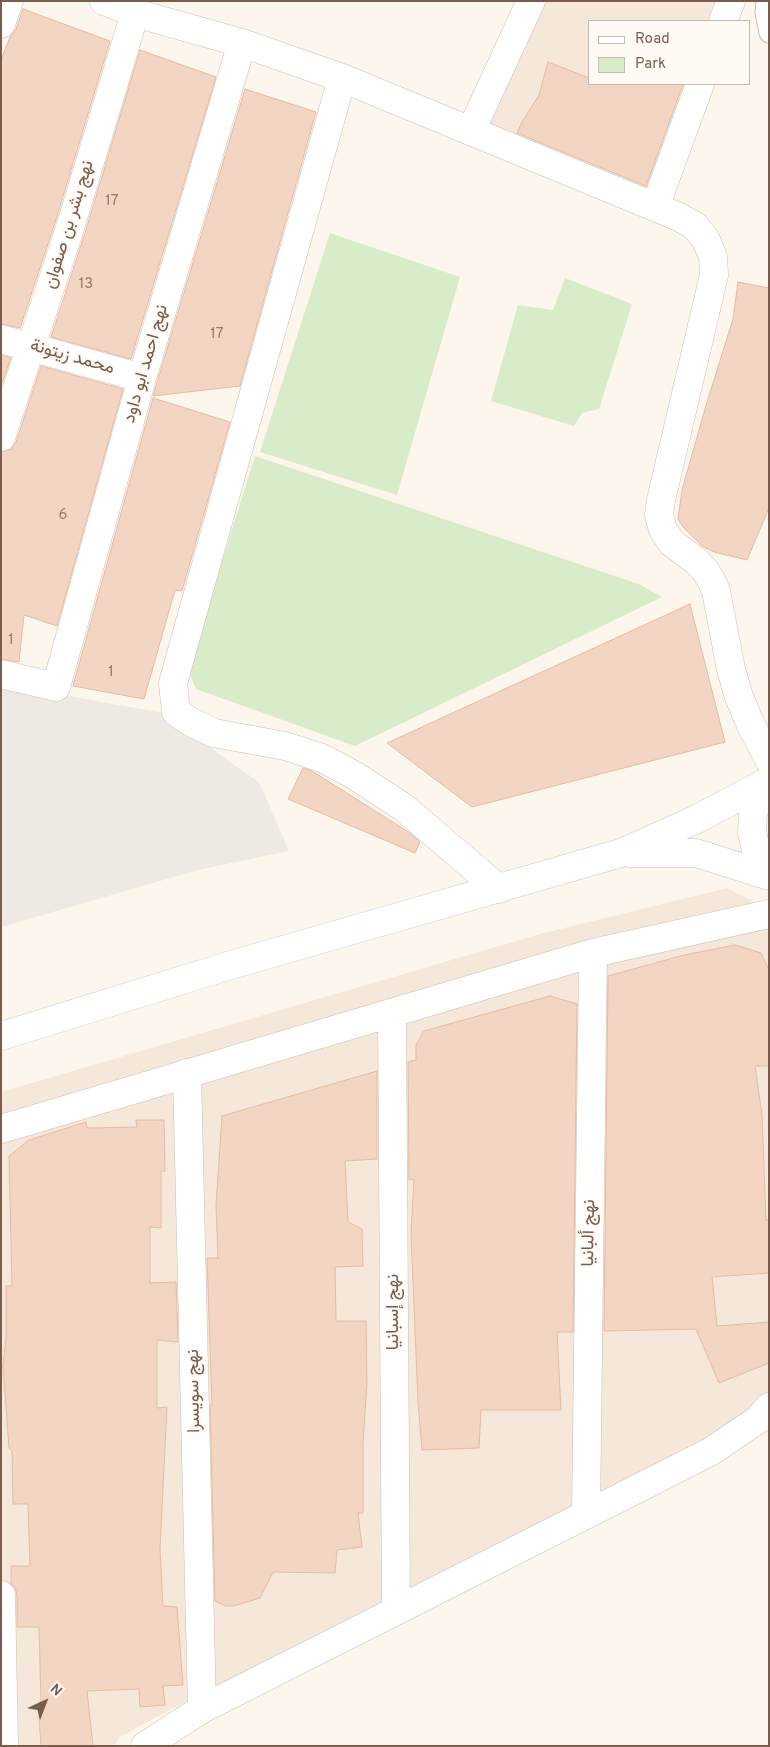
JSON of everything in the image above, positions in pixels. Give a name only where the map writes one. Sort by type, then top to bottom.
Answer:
[{"type":"street","points":[[1,24],[9,1]]},
{"type":"street","points":[[104,1],[135,13],[242,42],[342,78],[679,217],[695,226],[706,240],[713,257],[714,275],[660,500],[660,516],[664,530],[672,543],[704,569],[716,591],[731,669],[739,697],[750,724],[769,760]]},
{"type":"street","points":[[471,131],[531,1]]},
{"type":"street","points":[[723,20],[731,1]]},
{"type":"street","name":"نهج بشر بن صفوان","points":[[1,437],[70,228],[135,13]]},
{"type":"street","name":"نهج احمد ابو داود","points":[[1,674],[56,687],[142,378],[242,42]]},
{"type":"street","points":[[342,78],[173,683],[176,712],[214,733],[285,746],[322,758],[354,775],[403,807],[499,889]]},
{"type":"street","points":[[655,207],[700,85]]},
{"type":"street","name":"محمد زيتونة","points":[[1,339],[142,378]]},
{"type":"street","points":[[1,1036],[231,965],[621,853],[697,819],[769,782]]},
{"type":"street","points":[[769,782],[759,796],[753,813],[752,832],[756,850],[769,869]]},
{"type":"street","points":[[621,853],[696,853],[769,876]]},
{"type":"street","points":[[1,1129],[593,953],[769,914]]},
{"type":"street","name":"نهج ألبانيا","points":[[586,1514],[593,953]]},
{"type":"street","name":"نهج إسبانيا","points":[[392,1012],[396,1611]]},
{"type":"street","name":"نهج سويسرا","points":[[187,1073],[202,1709]]},
{"type":"street","points":[[145,1746],[202,1709],[710,1452],[759,1419],[769,1407]]},
{"type":"street","points":[[1,1596],[4,1746]]},
{"type":"lane","points":[[766,1],[765,12],[769,33]]},
{"type":"shaded area","points":[[540,1],[735,1],[726,20],[588,20],[588,85],[700,85],[653,196],[484,138]]},
{"type":"shaded area","points":[[1,684],[169,714],[228,761],[259,782],[289,851],[198,870],[1,927]]},
{"type":"shaded area","points":[[727,888],[769,909],[769,1409],[175,1707],[120,1737],[114,1746],[1,1746],[1,1092],[540,934]]},
{"type":"green space","points":[[330,233],[460,277],[397,495],[260,452]]},
{"type":"green space","points":[[565,278],[632,304],[599,409],[582,413],[574,426],[491,401],[518,305],[553,310]]},
{"type":"green space","points":[[255,456],[639,584],[662,597],[355,746],[196,689],[188,670]]},
{"type":"building","points":[[23,9],[110,41],[55,223],[20,328],[1,324],[1,60]]},
{"type":"building","points":[[140,50],[216,77],[131,359],[51,337],[85,233]]},
{"type":"building","points":[[548,62],[588,78],[588,85],[683,85],[646,186],[517,133],[539,95]]},
{"type":"building","points":[[245,89],[316,112],[240,386],[153,396]]},
{"type":"building","points":[[738,282],[769,288],[769,508],[747,560],[714,552],[702,546],[683,527],[678,519],[682,490],[733,319]]},
{"type":"building","points":[[1,355],[11,358],[1,386]]},
{"type":"building","points":[[41,366],[123,389],[57,626],[24,615],[19,662],[1,659],[1,452],[11,449],[16,442]]},
{"type":"building","points":[[153,398],[230,422],[182,591],[175,590],[144,699],[73,686]]},
{"type":"building","points":[[690,604],[725,742],[472,807],[387,743]]},
{"type":"building","points":[[303,768],[312,771],[410,833],[420,842],[415,853],[288,799]]},
{"type":"building","points":[[735,945],[761,953],[769,970],[769,1066],[755,1066],[762,1115],[766,1220],[769,1220],[769,1273],[712,1277],[717,1326],[769,1322],[769,1363],[719,1383],[696,1329],[604,1331],[608,976],[684,955]]},
{"type":"building","points":[[550,996],[577,1004],[573,1332],[557,1332],[561,1410],[481,1410],[479,1448],[422,1450],[418,1402],[411,1234],[414,1179],[409,1180],[408,1062],[416,1060],[416,1045],[424,1031]]},
{"type":"building","points":[[377,1071],[377,1159],[345,1161],[348,1222],[362,1229],[363,1266],[335,1267],[336,1321],[366,1321],[367,1382],[363,1444],[363,1513],[358,1513],[362,1547],[337,1550],[335,1573],[273,1572],[260,1598],[234,1606],[226,1606],[215,1601],[210,1405],[212,1405],[207,1258],[218,1258],[216,1205],[222,1116]]},
{"type":"building","points":[[136,1120],[164,1120],[165,1171],[161,1171],[161,1228],[150,1227],[150,1283],[176,1282],[178,1342],[157,1340],[157,1408],[167,1407],[160,1549],[163,1606],[177,1607],[183,1685],[163,1686],[165,1705],[140,1707],[139,1689],[87,1691],[93,1746],[41,1746],[38,1703],[41,1703],[39,1627],[17,1627],[17,1595],[15,1587],[11,1584],[11,1566],[30,1566],[28,1504],[13,1504],[12,1451],[9,1448],[3,1366],[6,1338],[6,1286],[12,1286],[9,1156],[29,1140],[86,1122],[87,1128],[137,1127]]}]
